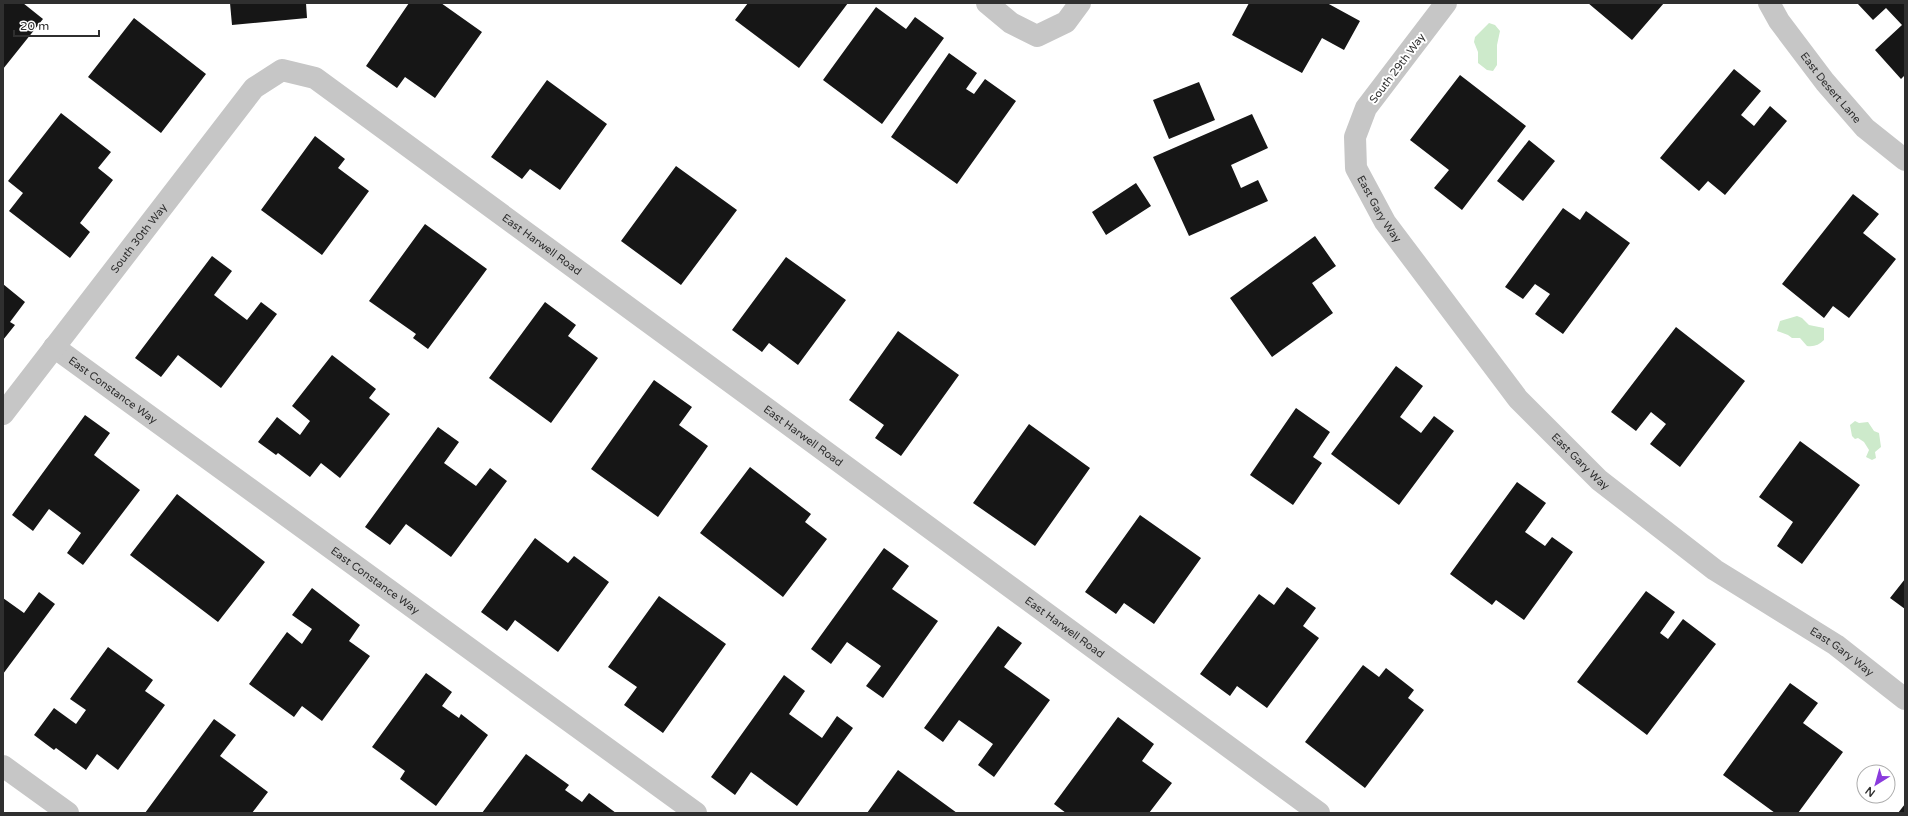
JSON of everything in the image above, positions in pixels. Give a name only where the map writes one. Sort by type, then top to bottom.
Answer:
[{"type":"street","points":[[987,3],[1011,23],[1037,36],[1066,22],[1080,3]]},
{"type":"street","name":"South 29th Way","points":[[1355,137],[1366,108],[1446,3]]},
{"type":"street","name":"East Desert Lane","points":[[1769,3],[1779,22],[1825,82],[1865,128],[1905,160]]},
{"type":"street","name":"South 30th Way","points":[[3,414],[254,88],[282,70]]},
{"type":"street","name":"East Harwell Road","points":[[282,70],[315,78],[1318,813]]},
{"type":"street","name":"East Gary Way","points":[[1355,137],[1356,168],[1385,222],[1518,399],[1599,480],[1611,490],[1715,570],[1836,645],[1905,699]]},
{"type":"street","name":"East Constance Way","points":[[54,346],[696,813]]},
{"type":"street","points":[[3,766],[68,813]]},
{"type":"shaded area","points":[[1489,23],[1495,25],[1500,31],[1497,45],[1497,65],[1493,71],[1487,70],[1478,63],[1478,52],[1474,42],[1475,37]]},
{"type":"shaded area","points":[[1797,316],[1802,318],[1809,325],[1824,328],[1824,340],[1816,345],[1807,346],[1800,338],[1792,338],[1777,331],[1780,321]]},
{"type":"shaded area","points":[[1855,421],[1859,423],[1868,422],[1874,431],[1879,433],[1881,447],[1875,452],[1876,458],[1872,460],[1866,457],[1869,450],[1864,442],[1858,438],[1855,439],[1852,436],[1850,425]]},
{"type":"building","points":[[3,3],[23,3],[43,19],[3,69]]},
{"type":"building","points":[[230,3],[306,3],[307,18],[232,25]]},
{"type":"building","points":[[409,3],[441,3],[482,32],[435,98],[405,77],[397,88],[366,66]]},
{"type":"building","points":[[748,3],[848,3],[799,68],[735,20]]},
{"type":"building","points":[[1249,3],[1327,3],[1360,21],[1344,50],[1322,38],[1302,73],[1232,35]]},
{"type":"building","points":[[1588,3],[1664,3],[1632,40]]},
{"type":"building","points":[[1857,3],[1905,3],[1905,75],[1901,79],[1875,50],[1902,25],[1886,8],[1873,20]]},
{"type":"building","points":[[876,7],[906,29],[915,17],[944,38],[882,124],[823,80]]},
{"type":"building","points":[[134,18],[206,74],[161,133],[88,77]]},
{"type":"building","points":[[949,53],[977,73],[966,89],[974,94],[985,79],[1016,101],[957,184],[891,137]]},
{"type":"building","points":[[1734,69],[1761,91],[1741,115],[1754,126],[1770,106],[1787,121],[1725,195],[1708,181],[1699,191],[1660,158]]},
{"type":"building","points":[[1460,75],[1526,126],[1462,210],[1434,188],[1449,170],[1410,140]]},
{"type":"building","points":[[547,80],[607,124],[560,190],[530,169],[522,179],[491,157]]},
{"type":"building","points":[[1199,82],[1215,120],[1169,139],[1153,100]]},
{"type":"building","points":[[61,113],[111,152],[98,168],[113,180],[80,223],[90,232],[70,258],[9,211],[23,193],[8,181]]},
{"type":"building","points":[[1252,114],[1268,148],[1231,165],[1241,188],[1258,180],[1268,201],[1189,236],[1153,157]]},
{"type":"building","points":[[315,136],[345,159],[338,168],[369,191],[322,255],[261,210]]},
{"type":"building","points":[[1529,140],[1555,161],[1523,201],[1497,181]]},
{"type":"building","points":[[676,166],[737,210],[681,285],[621,241]]},
{"type":"building","points":[[1136,183],[1151,206],[1106,235],[1092,212]]},
{"type":"building","points":[[1853,194],[1879,214],[1863,233],[1896,259],[1849,318],[1833,306],[1824,318],[1782,284]]},
{"type":"building","points":[[1563,208],[1580,220],[1586,211],[1630,243],[1563,334],[1535,314],[1550,294],[1535,284],[1523,299],[1505,287]]},
{"type":"building","points":[[425,224],[487,269],[428,349],[413,338],[416,334],[369,301]]},
{"type":"building","points":[[1315,236],[1336,266],[1312,283],[1333,313],[1272,357],[1230,298]]},
{"type":"building","points":[[212,256],[232,271],[214,295],[247,320],[261,302],[277,314],[221,388],[178,355],[161,377],[135,358]]},
{"type":"building","points":[[786,257],[846,300],[798,365],[769,343],[762,352],[732,330]]},
{"type":"building","points":[[3,284],[25,302],[10,322],[15,325],[3,340]]},
{"type":"building","points":[[545,302],[576,325],[568,336],[598,358],[551,423],[489,378]]},
{"type":"building","points":[[1676,327],[1745,381],[1680,467],[1650,444],[1666,424],[1651,412],[1636,431],[1611,412]]},
{"type":"building","points":[[898,331],[959,375],[901,456],[875,438],[884,425],[849,400]]},
{"type":"building","points":[[332,355],[376,389],[369,398],[390,414],[340,478],[321,463],[310,477],[278,453],[276,455],[258,442],[277,417],[300,435],[310,421],[292,406]]},
{"type":"building","points":[[1396,366],[1423,386],[1400,417],[1421,433],[1434,416],[1454,431],[1399,505],[1331,454]]},
{"type":"building","points":[[654,380],[692,407],[679,425],[708,446],[658,517],[591,469]]},
{"type":"building","points":[[1296,408],[1330,432],[1313,457],[1322,463],[1293,505],[1250,475]]},
{"type":"building","points":[[85,415],[110,433],[94,455],[140,490],[83,565],[67,553],[81,533],[49,509],[33,531],[12,515]]},
{"type":"building","points":[[1029,424],[1090,468],[1035,546],[973,503]]},
{"type":"building","points":[[438,427],[459,442],[444,463],[476,486],[490,468],[507,481],[451,557],[406,524],[390,545],[365,527]]},
{"type":"building","points":[[1800,441],[1860,485],[1802,564],[1777,546],[1793,522],[1759,497]]},
{"type":"building","points":[[750,467],[811,514],[805,522],[827,539],[783,597],[700,533]]},
{"type":"building","points":[[1517,482],[1546,503],[1525,532],[1545,546],[1552,537],[1573,552],[1524,620],[1496,600],[1492,605],[1450,574]]},
{"type":"building","points":[[177,494],[265,562],[218,622],[130,555]]},
{"type":"building","points":[[1140,515],[1201,558],[1154,624],[1124,603],[1116,614],[1085,592]]},
{"type":"building","points":[[535,538],[568,563],[574,556],[609,582],[558,652],[515,620],[507,631],[481,612]]},
{"type":"building","points":[[884,548],[909,566],[892,589],[938,621],[883,698],[866,686],[881,666],[847,642],[831,664],[811,649]]},
{"type":"building","points":[[1905,579],[1905,609],[1890,598]]},
{"type":"building","points":[[1287,587],[1316,608],[1303,626],[1319,638],[1267,708],[1237,686],[1230,696],[1200,674],[1259,594],[1274,605]]},
{"type":"building","points":[[312,588],[360,625],[349,641],[370,656],[322,721],[302,706],[294,717],[249,684],[287,632],[302,644],[312,629],[292,615]]},
{"type":"building","points":[[1646,591],[1675,612],[1660,633],[1668,639],[1683,619],[1716,644],[1647,735],[1577,682]]},
{"type":"building","points":[[39,592],[55,604],[3,674],[3,598],[24,613]]},
{"type":"building","points":[[659,596],[726,644],[663,733],[624,705],[637,687],[608,667]]},
{"type":"building","points":[[998,626],[1022,643],[1004,667],[1050,700],[994,777],[978,765],[993,744],[959,720],[943,742],[924,728]]},
{"type":"building","points":[[108,647],[153,680],[145,691],[165,705],[118,770],[97,754],[86,770],[56,748],[54,750],[34,735],[54,708],[76,724],[86,710],[70,699]]},
{"type":"building","points":[[1363,665],[1379,677],[1386,668],[1414,690],[1408,698],[1424,710],[1365,788],[1305,742]]},
{"type":"building","points":[[426,673],[452,692],[442,706],[459,718],[461,714],[488,735],[436,806],[400,779],[405,771],[372,747]]},
{"type":"building","points":[[784,675],[805,691],[789,714],[822,738],[837,716],[853,728],[797,806],[751,772],[735,795],[711,777]]},
{"type":"building","points":[[1790,683],[1818,703],[1803,723],[1843,752],[1798,813],[1775,813],[1723,775]]},
{"type":"building","points":[[1118,717],[1154,744],[1142,761],[1172,783],[1149,813],[1066,813],[1054,804]]},
{"type":"building","points":[[214,719],[236,735],[220,756],[268,792],[252,813],[145,813]]},
{"type":"building","points":[[526,754],[569,785],[565,790],[582,802],[589,793],[616,813],[482,813]]},
{"type":"building","points":[[898,770],[957,813],[867,813]]},
{"type":"building","points":[[1905,804],[1905,813],[1898,813]]}]
